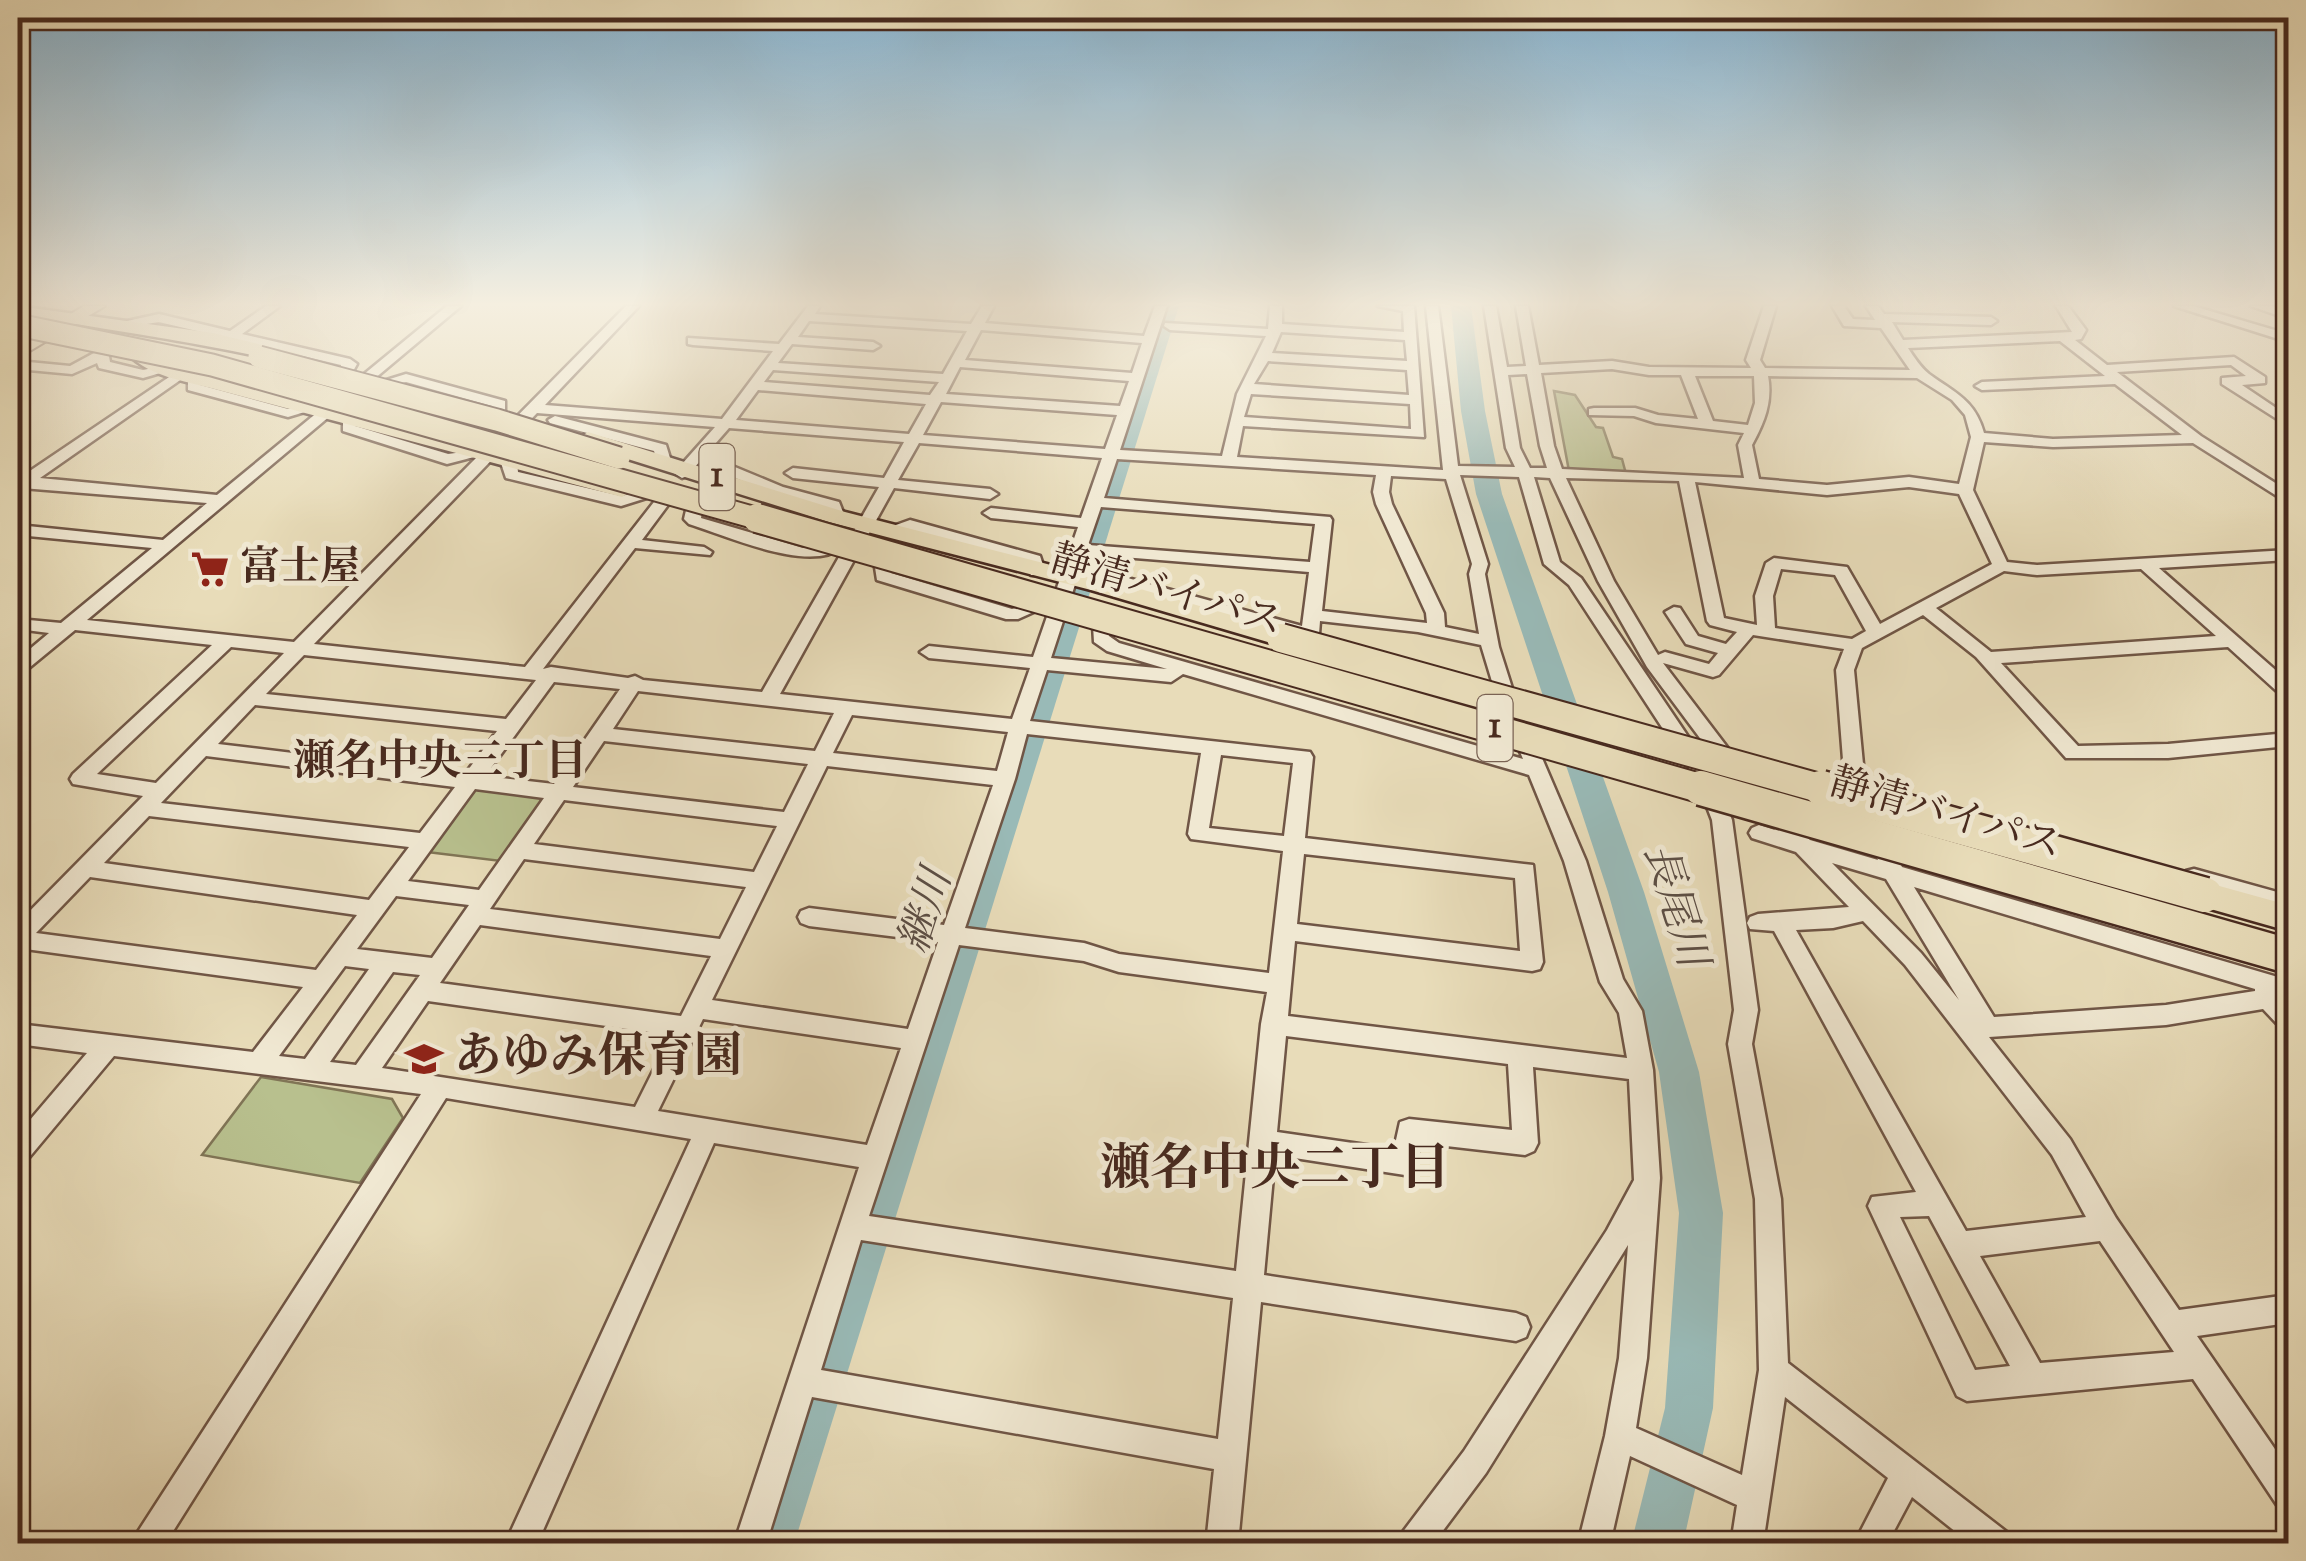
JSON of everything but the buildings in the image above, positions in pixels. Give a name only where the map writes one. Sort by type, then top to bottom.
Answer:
[{"type":"highway","name":"1","points":[[203,379],[654,500],[689,481]]},
{"type":"highway","name":"1","points":[[227,379],[552,468],[689,481],[1037,572],[1301,629],[2288,918]]},
{"type":"highway","name":"静清バイパス","points":[[269,379],[689,481],[2288,956]]},
{"type":"highway","name":"静清バイパス","points":[[312,379],[826,519],[2288,936]]},
{"type":"highway","points":[[357,379],[826,519]]},
{"type":"highway","name":"1","points":[[374,379],[498,414],[531,418],[689,481],[843,550],[1955,874],[2278,984]]},
{"type":"street","points":[[21,483],[172,379]]},
{"type":"street","points":[[18,668],[329,413],[365,379]]},
{"type":"street","points":[[18,938],[567,379]]},
{"type":"street","points":[[689,481],[759,379]]},
{"type":"street","points":[[769,697],[843,550],[876,528],[886,484],[946,379]]},
{"type":"street","points":[[750,1544],[914,1040],[1005,780],[1040,664],[1048,609],[1068,579],[1135,379]]},
{"type":"street","points":[[1228,462],[1246,388],[1252,379]]},
{"type":"street","points":[[1239,421],[1419,434],[1415,379]]},
{"type":"street","points":[[1441,379],[1453,471],[1480,564],[1477,574],[1488,641],[1594,916],[1612,982],[1630,1011],[1641,1070],[1647,1178],[1632,1358],[1620,1436],[1594,1544]]},
{"type":"street","points":[[1502,379],[1513,448],[1552,564],[1575,582],[1680,737],[1707,780],[1722,820],[1746,1010],[1740,1044],[1768,1200],[1774,1370],[1747,1544]]},
{"type":"street","points":[[1535,379],[1556,474],[1606,581],[1656,667],[1715,746],[1803,846],[1980,1030]]},
{"type":"street","points":[[1689,379],[1706,422]]},
{"type":"street","points":[[1752,482],[1745,446],[1762,417],[1762,379]]},
{"type":"street","points":[[1928,379],[1958,397],[1972,414],[1978,437],[1965,490],[2001,566]]},
{"type":"street","points":[[2258,379],[2227,380],[2288,422]]},
{"type":"street","points":[[1982,386],[2115,380],[2196,439],[2288,498]]},
{"type":"street","points":[[754,385],[1125,411]]},
{"type":"street","points":[[1246,388],[1416,400]]},
{"type":"street","points":[[1594,412],[1635,412],[1656,420],[1706,422],[1754,430]]},
{"type":"street","points":[[531,418],[726,423],[1384,473],[1522,472],[1686,478],[1827,490],[1909,482],[1965,490]]},
{"type":"street","points":[[1978,437],[2052,443],[2196,439]]},
{"type":"street","points":[[1384,473],[1384,504],[1436,613],[1436,632]]},
{"type":"street","points":[[793,474],[990,494]]},
{"type":"street","points":[[1686,478],[1716,621],[1854,645]]},
{"type":"street","points":[[21,483],[223,500]]},
{"type":"street","points":[[258,1065],[512,726],[542,672],[630,544],[654,500]]},
{"type":"street","points":[[1094,502],[1324,520],[1318,568],[1301,629]]},
{"type":"street","points":[[991,514],[1087,523]]},
{"type":"street","points":[[18,530],[166,545]]},
{"type":"street","points":[[630,544],[704,552]]},
{"type":"street","points":[[1078,549],[1318,568]]},
{"type":"street","points":[[2288,555],[2038,570],[2001,566],[1875,631],[1854,645],[1845,670],[1855,785],[1894,873],[1980,1030],[2060,1147],[2106,1227],[2288,1494]]},
{"type":"street","points":[[1665,658],[1713,671],[1757,629],[1774,562],[1840,570],[1875,631]]},
{"type":"street","points":[[2144,564],[2288,691]]},
{"type":"street","points":[[1923,607],[1986,658],[2073,752],[2168,752],[2288,740]]},
{"type":"street","points":[[1674,612],[1692,640],[1730,651]]},
{"type":"street","points":[[18,624],[228,639],[1303,757],[1222,1544]]},
{"type":"street","points":[[1102,624],[1103,642],[1539,771]]},
{"type":"street","points":[[1301,629],[1436,632],[1488,641]]},
{"type":"street","points":[[1301,629],[1503,688]]},
{"type":"street","points":[[161,790],[80,779],[228,639]]},
{"type":"street","points":[[1986,658],[2232,641]]},
{"type":"street","points":[[929,652],[1172,676],[1180,666]]},
{"type":"street","points":[[362,1077],[634,682]]},
{"type":"street","points":[[253,699],[512,726]]},
{"type":"street","points":[[641,1120],[847,706]]},
{"type":"street","points":[[599,734],[1005,780]]},
{"type":"street","points":[[1715,746],[2288,903]]},
{"type":"street","points":[[1212,747],[1198,834],[1524,871],[1532,962],[1283,932]]},
{"type":"street","points":[[201,749],[790,820]]},
{"type":"street","points":[[144,808],[425,841]]},
{"type":"street","points":[[1760,833],[2278,984]]},
{"type":"street","points":[[518,850],[760,881]]},
{"type":"street","points":[[86,868],[374,909]]},
{"type":"street","points":[[391,887],[478,907],[726,949]]},
{"type":"street","points":[[1866,912],[1770,923],[1936,1203],[2032,1378]]},
{"type":"street","points":[[809,917],[1084,952],[1119,963],[1277,984]]},
{"type":"street","points":[[18,938],[322,980]]},
{"type":"street","points":[[339,956],[437,968]]},
{"type":"street","points":[[310,1071],[387,962]]},
{"type":"street","points":[[2278,984],[2288,1020]]},
{"type":"street","points":[[1980,1030],[2166,1016],[2278,984]]},
{"type":"street","points":[[421,990],[914,1040]]},
{"type":"street","points":[[1273,1024],[1641,1070]]},
{"type":"street","points":[[18,1034],[440,1086],[706,1133],[876,1158]]},
{"type":"street","points":[[18,1152],[107,1047]]},
{"type":"street","points":[[1261,1141],[1405,1164],[1409,1130],[1525,1143],[1520,1055]]},
{"type":"street","points":[[146,1544],[440,1086]]},
{"type":"street","points":[[521,1544],[706,1133]]},
{"type":"street","points":[[1413,1544],[1476,1462],[1616,1239],[1647,1178]]},
{"type":"street","points":[[1936,1203],[1881,1206],[1967,1386],[2200,1364]]},
{"type":"street","points":[[852,1226],[1516,1327]]},
{"type":"street","points":[[1959,1245],[2106,1227]]},
{"type":"street","points":[[2173,1324],[2288,1309]]},
{"type":"street","points":[[1774,1370],[1997,1544]]},
{"type":"street","points":[[802,1381],[1230,1456]]},
{"type":"street","points":[[1620,1436],[1754,1496]]},
{"type":"street","points":[[1870,1544],[1907,1474]]},
{"type":"green space","points":[[1554,391],[1575,395],[1596,427],[1603,428],[1613,457],[1622,459],[1626,474],[1569,471]]},
{"type":"green space","points":[[478,788],[540,795],[544,801],[501,861],[427,852],[470,792]]},
{"type":"green space","points":[[261,1077],[392,1099],[403,1118],[360,1183],[202,1155]]},
{"type":"waterway","name":"継川","points":[[768,1544],[1145,379]]},
{"type":"waterway","name":"長尾川","points":[[1469,379],[1489,494],[1626,892],[1679,1072],[1701,1213],[1689,1408],[1657,1544]]},
{"type":"place","name":"富士屋","points":[[210,569]]},
{"type":"place","name":"あゆみ保育園","points":[[424,1059]]},
{"type":"district","name":"瀬名中央三丁目","points":[[440,764]]},
{"type":"district","name":"瀬名中央二丁目","points":[[1275,1172]]}]
